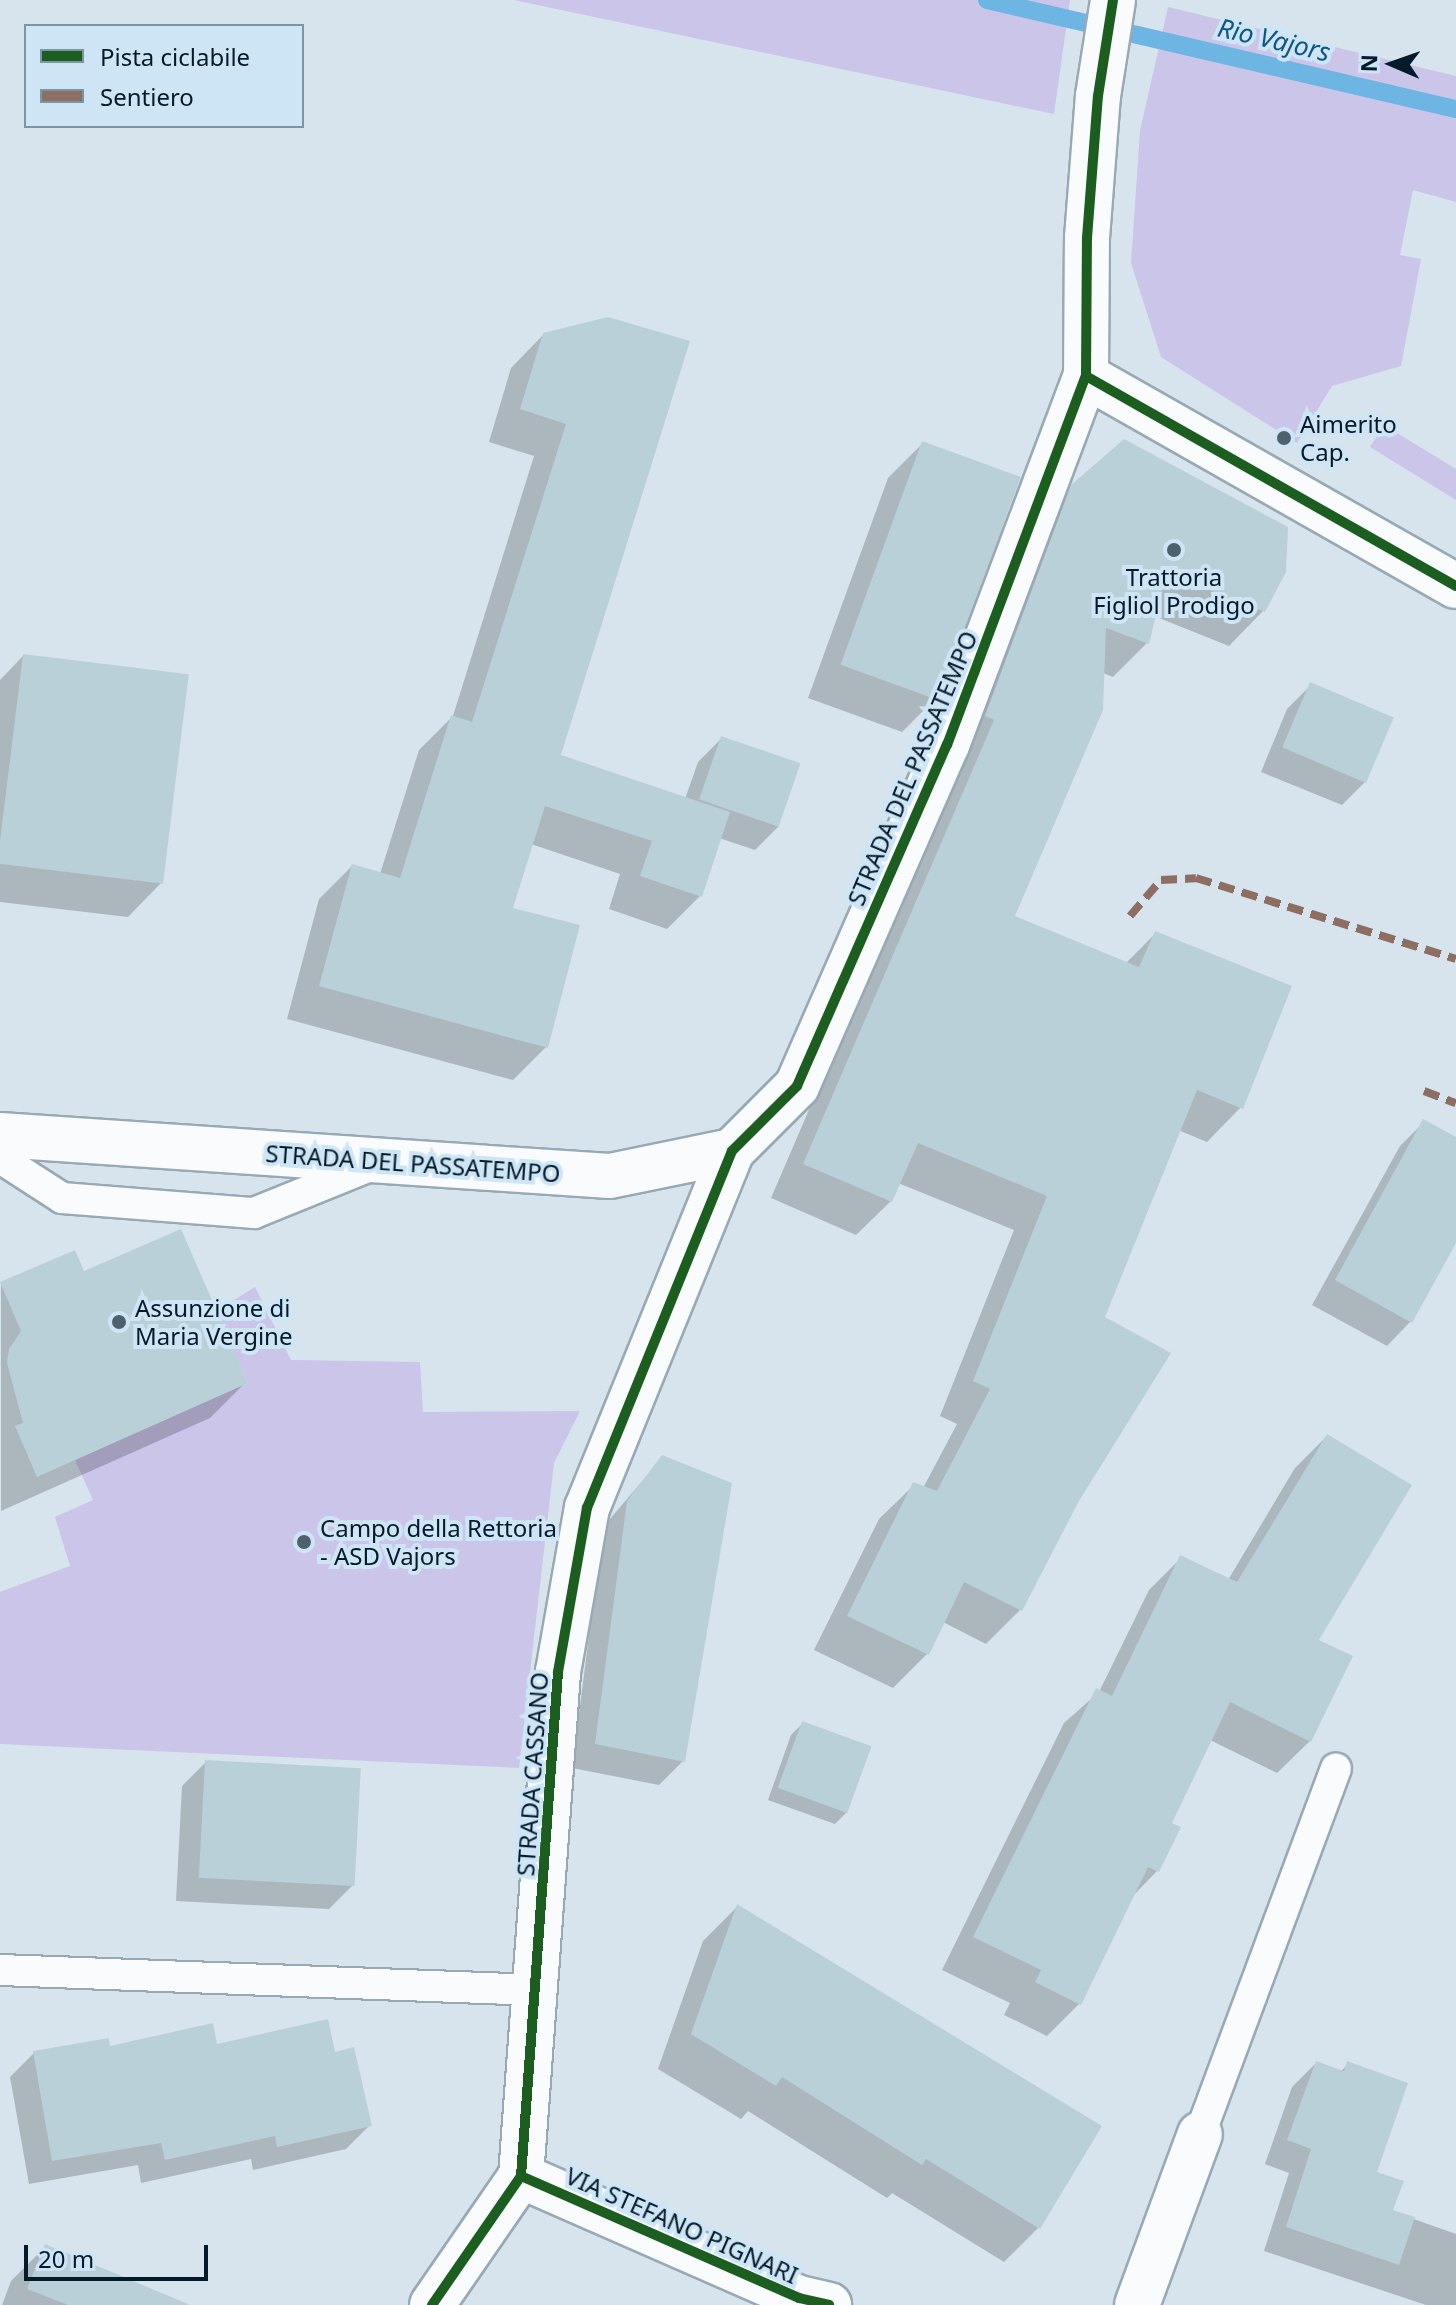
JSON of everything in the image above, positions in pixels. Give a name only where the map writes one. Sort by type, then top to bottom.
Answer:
[{"type":"street","points":[[1113,0],[1098,96],[1087,238],[1086,376],[1456,586]]},
{"type":"street","name":"STRADA DEL PASSATEMPO","points":[[0,1135],[610,1176],[732,1151],[797,1086],[947,745],[1086,376]]},
{"type":"street","name":"STRADA CASSANO","points":[[432,2305],[521,2176],[538,1990],[558,1672],[587,1508],[732,1151]]},
{"type":"street","points":[[1137,2305],[1200,2134]]},
{"type":"street","name":"VIA STEFANO PIGNARI","points":[[521,2176],[799,2298],[829,2305]]},
{"type":"lane","points":[[0,1158],[62,1198],[254,1213],[384,1161]]},
{"type":"lane","points":[[1200,2134],[1336,1769]]},
{"type":"lane","points":[[0,1970],[538,1990]]},
{"type":"shaded area","points":[[514,0],[1070,0],[1054,114]]},
{"type":"shaded area","points":[[1168,7],[1456,76],[1456,202],[1413,190],[1400,255],[1421,259],[1401,366],[1332,386],[1297,443],[1161,357],[1131,263],[1140,131]]},
{"type":"shaded area","points":[[1384,425],[1456,469],[1456,500],[1370,447]]},
{"type":"shaded area","name":"Campo della Rettoria - ASD Vajors","points":[[255,1287],[291,1360],[420,1362],[423,1412],[580,1411],[554,1463],[519,1768],[0,1744],[0,1592],[70,1566],[55,1517],[93,1500],[75,1460],[248,1383],[216,1311]]},
{"type":"building","points":[[608,317],[690,341],[561,755],[730,812],[702,897],[640,876],[652,841],[545,806],[513,908],[580,925],[548,1048],[319,986],[352,864],[400,878],[451,715],[472,722],[566,424],[520,409],[543,333]]},
{"type":"building","points":[[1124,439],[1288,527],[1286,572],[1265,612],[1166,573],[1149,644],[1106,628],[1103,710],[1015,916],[1139,967],[1155,931],[1292,986],[1243,1109],[1197,1090],[1105,1317],[1171,1353],[1079,1501],[1022,1611],[964,1582],[929,1655],[847,1616],[913,1482],[937,1491],[990,1389],[973,1381],[1047,1196],[918,1143],[892,1202],[803,1164],[994,720],[985,716],[1071,485]]},
{"type":"building","points":[[922,441],[1021,477],[939,701],[841,665]]},
{"type":"building","points":[[23,654],[189,674],[163,884],[0,864],[0,841]]},
{"type":"building","points":[[1310,682],[1394,718],[1366,783],[1282,747]]},
{"type":"building","points":[[721,736],[800,763],[779,827],[699,799]]},
{"type":"building","points":[[1423,1119],[1456,1137],[1456,1243],[1412,1323],[1335,1280]]},
{"type":"building","name":"Assunzione di Maria Vergine","points":[[181,1229],[248,1383],[37,1477],[15,1426],[23,1423],[7,1363],[9,1349],[21,1331],[0,1282],[75,1250],[84,1271]]},
{"type":"building","points":[[1327,1434],[1412,1485],[1319,1640],[1353,1656],[1311,1742],[1230,1702],[1172,1823],[1181,1827],[1159,1872],[1148,1867],[1081,2005],[1035,1982],[1041,1970],[973,1937],[1096,1688],[1112,1696],[1180,1555],[1237,1582]]},
{"type":"building","points":[[662,1455],[732,1483],[685,1762],[595,1744],[627,1501]]},
{"type":"building","points":[[802,1721],[872,1746],[847,1813],[778,1788]]},
{"type":"building","points":[[205,1760],[361,1768],[355,1886],[199,1878]]},
{"type":"building","points":[[737,1904],[1102,2126],[1040,2229],[926,2159],[922,2165],[782,2077],[776,2086],[691,2034]]},
{"type":"building","points":[[328,2019],[335,2052],[354,2047],[372,2126],[277,2147],[275,2136],[165,2160],[161,2143],[52,2161],[33,2051],[109,2038],[110,2046],[213,2023],[217,2044]]},
{"type":"building","points":[[1316,2061],[1344,2071],[1347,2061],[1408,2083],[1377,2172],[1404,2181],[1393,2210],[1415,2217],[1399,2265],[1286,2227],[1311,2149],[1287,2140]]},
{"type":"building","points":[[45,2244],[188,2305],[68,2305],[27,2289]]},
{"type":"waterway","name":"Rio Vajors","points":[[987,0],[1456,109]]},
{"type":"marked path","points":[[1130,916],[1161,880],[1196,878],[1456,959]]},
{"type":"marked path","points":[[1424,1091],[1456,1103]]},
{"type":"cycle path","points":[[432,2305],[521,2176],[558,1672],[587,1508],[732,1151],[797,1086],[947,745],[1086,376],[1087,238],[1098,96],[1113,0]]},
{"type":"cycle path","points":[[1086,376],[1456,586]]},
{"type":"cycle path","points":[[521,2176],[799,2298],[829,2305]]},
{"type":"place","name":"Aimerito Cap.","points":[[1284,438]]},
{"type":"place","name":"Trattoria Figliol Prodigo","points":[[1174,550]]},
{"type":"place","name":"Assunzione di Maria Vergine","points":[[119,1322]]},
{"type":"place","name":"Campo della Rettoria - ASD Vajors","points":[[304,1542]]}]
